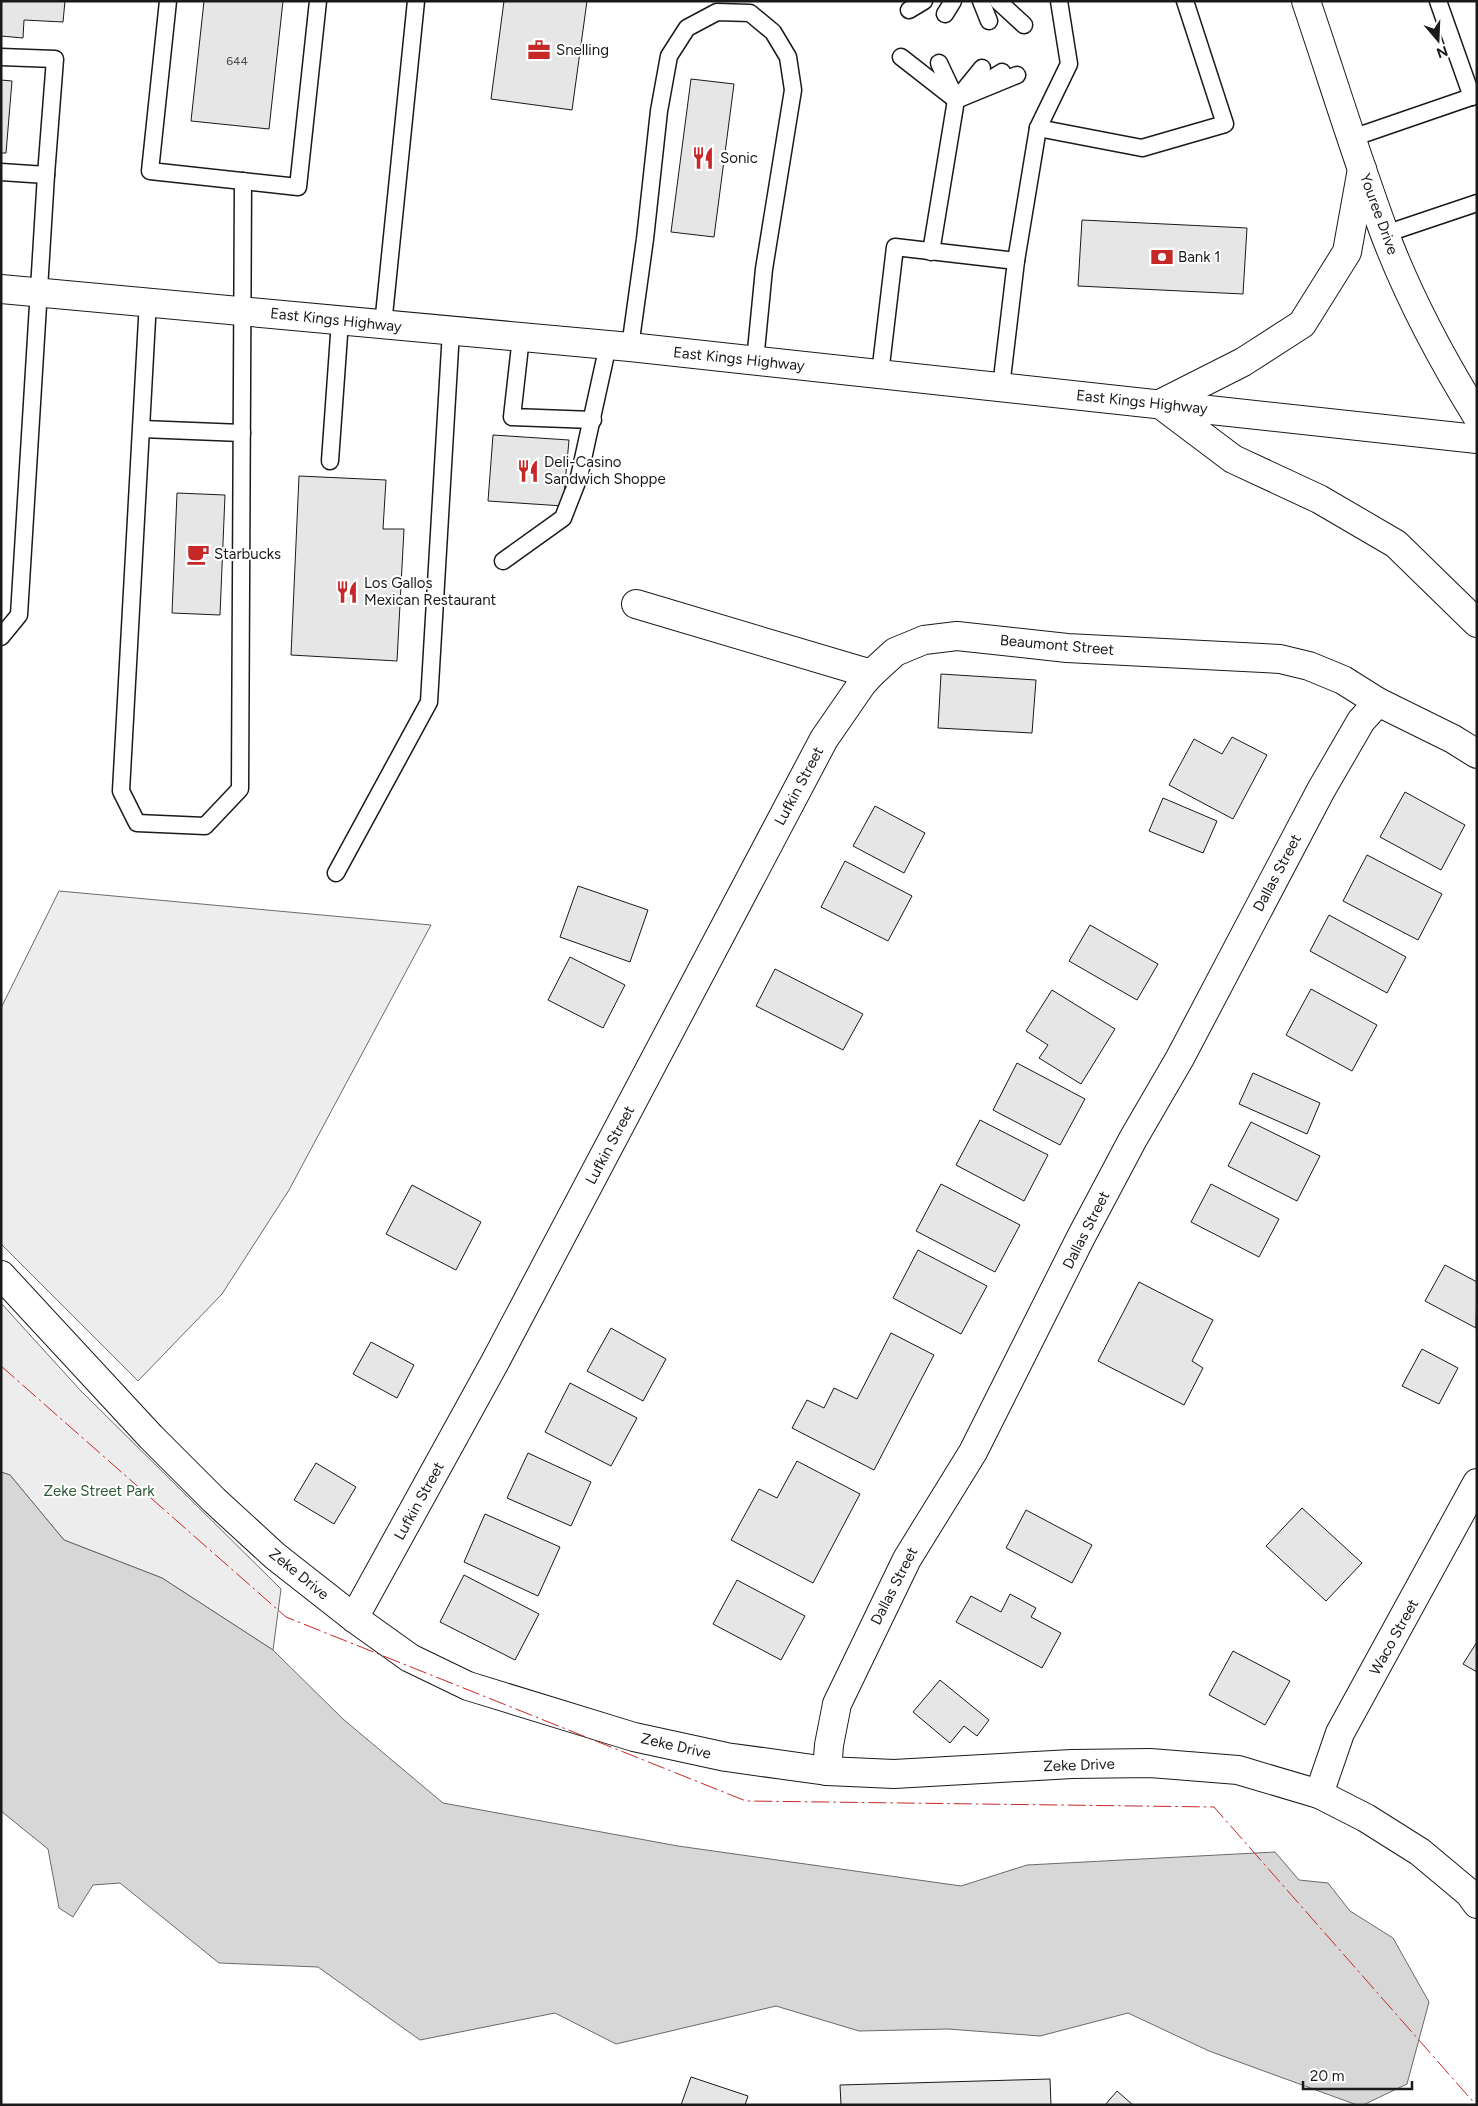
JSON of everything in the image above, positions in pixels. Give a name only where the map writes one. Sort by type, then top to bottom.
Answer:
[{"type":"street","name":"Youree Drive","points":[[1306,1],[1385,234],[1449,371],[1477,416]]},
{"type":"street","points":[[1362,169],[1347,252],[1302,324],[1243,362],[1160,404],[1233,459],[1319,499],[1396,544],[1477,623]]},
{"type":"street","name":"East Kings Highway","points":[[1,289],[148,301],[340,321],[619,346],[1477,439]]},
{"type":"street","points":[[636,604],[871,674]]},
{"type":"street","name":"Beaumont Street","points":[[871,674],[895,652],[924,640],[957,636],[1067,648],[1280,659],[1309,666],[1343,680],[1378,702],[1453,739],[1477,754]]},
{"type":"street","name":"Lufkin Street","points":[[354,1618],[495,1362],[824,739],[871,674]]},
{"type":"street","name":"Dallas Street","points":[[827,1771],[828,1745],[837,1704],[907,1559],[972,1452],[1085,1229],[1133,1139],[1180,1058],[1321,790],[1361,721],[1378,702]]},
{"type":"street","name":"Zeke Drive","points":[[1,1275],[151,1437],[207,1493],[275,1556],[354,1618],[410,1658],[468,1686],[634,1737],[726,1757],[827,1771],[894,1774],[1072,1764],[1150,1763],[1238,1770],[1319,1794],[1366,1818],[1420,1852],[1469,1893],[1477,1904]]},
{"type":"street","name":"Waco Street","points":[[1319,1794],[1340,1733],[1477,1483]]},
{"type":"lane","points":[[168,1],[150,171],[298,187],[318,1]]},
{"type":"lane","points":[[383,325],[416,1]]},
{"type":"lane","points":[[981,1],[989,21]]},
{"type":"lane","points":[[991,1],[1016,24],[998,1]]},
{"type":"lane","points":[[1001,387],[1016,261],[1038,128],[1069,64],[1059,1]]},
{"type":"lane","points":[[1038,128],[1142,148],[1225,124],[1185,1]]},
{"type":"lane","points":[[1352,138],[1474,96],[1438,1]]},
{"type":"lane","points":[[503,561],[563,518],[580,476],[592,420],[619,346],[645,239],[659,111],[669,56],[687,28],[717,12],[750,13],[772,32],[788,57],[793,90],[764,269],[755,361]]},
{"type":"lane","points":[[1,57],[55,59],[19,615],[1,637]]},
{"type":"lane","points":[[901,57],[956,100]]},
{"type":"lane","points":[[918,60],[956,100]]},
{"type":"lane","points":[[939,63],[956,100]]},
{"type":"lane","points":[[931,252],[956,100],[982,68]]},
{"type":"lane","points":[[956,100],[1010,74]]},
{"type":"lane","points":[[1,172],[46,175]]},
{"type":"lane","points":[[148,301],[121,791],[136,823],[205,826],[240,789],[243,181]]},
{"type":"lane","points":[[1385,234],[1477,203]]},
{"type":"lane","points":[[880,374],[894,247],[1016,261]]},
{"type":"lane","points":[[330,461],[340,321]]},
{"type":"lane","points":[[336,873],[429,702],[451,331]]},
{"type":"lane","points":[[521,337],[512,417],[592,420]]},
{"type":"lane","points":[[142,429],[242,433]]},
{"type":"shaded area","points":[[59,891],[431,925],[289,1190],[222,1294],[138,1381],[1,1244],[1,1008]]},
{"type":"shaded area","name":"Zeke Street Park","points":[[1,1303],[80,1390],[281,1589],[273,1650],[162,1578],[64,1540],[10,1475],[1,1472]]},
{"type":"shaded area","points":[[1,1472],[10,1475],[64,1540],[162,1578],[273,1650],[343,1719],[443,1803],[678,1846],[961,1886],[1027,1865],[1275,1852],[1299,1880],[1328,1883],[1350,1911],[1393,1938],[1429,2002],[1407,2084],[1363,2105],[1357,2105],[1209,2051],[1128,2013],[1040,2036],[948,2029],[859,2031],[776,2006],[616,2044],[555,2013],[420,2040],[318,1967],[219,1963],[120,1883],[93,1885],[73,1917],[59,1908],[48,1849],[1,1811]]},
{"type":"building","points":[[1,1],[65,1],[63,22],[24,20],[23,38],[1,36]]},
{"type":"building","points":[[204,1],[283,1],[269,129],[191,121]]},
{"type":"building","name":"Snelling","points":[[504,1],[587,1],[572,110],[491,99]]},
{"type":"building","name":"Sonic","points":[[691,79],[734,84],[714,237],[671,232]]},
{"type":"building","points":[[1,80],[12,81],[6,153],[1,153]]},
{"type":"building","name":"Bank 1","points":[[1082,220],[1247,228],[1243,294],[1078,286]]},
{"type":"building","name":"Deli-Casino Sandwich Shoppe","points":[[493,435],[569,440],[563,506],[488,501]]},
{"type":"building","name":"Los Gallos Mexican Restaurant","points":[[299,476],[386,480],[383,529],[404,529],[397,661],[291,655]]},
{"type":"building","name":"Starbucks","points":[[177,493],[225,495],[220,615],[172,613]]},
{"type":"building","points":[[941,674],[1036,680],[1032,733],[938,728]]},
{"type":"building","points":[[1232,737],[1267,755],[1233,819],[1169,785],[1194,739],[1222,754]]},
{"type":"building","points":[[1405,792],[1465,825],[1441,870],[1380,837]]},
{"type":"building","points":[[1163,798],[1217,821],[1203,853],[1149,831]]},
{"type":"building","points":[[875,806],[925,833],[904,873],[853,846]]},
{"type":"building","points":[[1367,855],[1442,894],[1418,940],[1343,901]]},
{"type":"building","points":[[845,861],[912,896],[888,941],[821,907]]},
{"type":"building","points":[[578,886],[648,910],[630,962],[560,937]]},
{"type":"building","points":[[1329,915],[1406,957],[1387,993],[1310,951]]},
{"type":"building","points":[[1090,925],[1158,964],[1137,1000],[1069,961]]},
{"type":"building","points":[[570,957],[625,985],[603,1028],[548,1000]]},
{"type":"building","points":[[775,969],[863,1014],[843,1050],[756,1006]]},
{"type":"building","points":[[1311,989],[1377,1025],[1352,1071],[1286,1035]]},
{"type":"building","points":[[1052,990],[1115,1029],[1081,1084],[1039,1058],[1048,1045],[1026,1031]]},
{"type":"building","points":[[1017,1063],[1085,1099],[1060,1145],[993,1110]]},
{"type":"building","points":[[1253,1073],[1320,1103],[1307,1134],[1239,1104]]},
{"type":"building","points":[[980,1120],[1048,1155],[1024,1201],[956,1165]]},
{"type":"building","points":[[1251,1122],[1320,1156],[1297,1201],[1228,1166]]},
{"type":"building","points":[[941,1184],[1020,1225],[995,1272],[916,1231]]},
{"type":"building","points":[[1211,1184],[1279,1219],[1259,1257],[1191,1222]]},
{"type":"building","points":[[412,1185],[481,1222],[456,1270],[386,1234]]},
{"type":"building","points":[[918,1250],[987,1286],[961,1334],[893,1298]]},
{"type":"building","points":[[1445,1265],[1477,1282],[1476,1328],[1425,1301]]},
{"type":"building","points":[[1139,1282],[1213,1320],[1192,1361],[1203,1368],[1184,1405],[1098,1361]]},
{"type":"building","points":[[611,1328],[666,1359],[643,1401],[587,1371]]},
{"type":"building","points":[[891,1333],[934,1355],[874,1470],[792,1428],[807,1400],[824,1408],[834,1388],[857,1399]]},
{"type":"building","points":[[371,1342],[414,1365],[397,1398],[353,1374]]},
{"type":"building","points":[[1422,1349],[1458,1368],[1439,1404],[1402,1386]]},
{"type":"building","points":[[570,1383],[637,1418],[611,1466],[545,1432]]},
{"type":"building","points":[[528,1453],[591,1482],[571,1526],[507,1498]]},
{"type":"building","points":[[797,1461],[860,1494],[813,1583],[731,1540],[759,1489],[777,1498]]},
{"type":"building","points":[[316,1463],[356,1487],[334,1524],[294,1500]]},
{"type":"building","points":[[1302,1508],[1362,1563],[1326,1601],[1266,1546]]},
{"type":"building","points":[[1026,1510],[1092,1545],[1072,1583],[1006,1548]]},
{"type":"building","points":[[485,1514],[560,1547],[538,1596],[464,1562]]},
{"type":"building","points":[[464,1575],[539,1614],[515,1660],[440,1622]]},
{"type":"building","points":[[737,1580],[805,1616],[781,1660],[713,1624]]},
{"type":"building","points":[[1010,1594],[1036,1608],[1031,1617],[1061,1633],[1042,1668],[956,1622],[971,1596],[1001,1612]]},
{"type":"building","points":[[1477,1642],[1477,1672],[1463,1664]]},
{"type":"building","points":[[1233,1651],[1290,1681],[1265,1725],[1209,1695]]},
{"type":"building","points":[[940,1680],[989,1720],[977,1736],[964,1726],[950,1743],[913,1712]]},
{"type":"building","points":[[691,2077],[748,2096],[745,2105],[681,2105]]},
{"type":"building","points":[[1050,2079],[1051,2105],[841,2105],[840,2085]]},
{"type":"building","points":[[1117,2091],[1133,2105],[1105,2105]]},
{"type":"power","points":[[1,1366],[286,1617],[746,1801],[1214,1807],[1476,2105]]},
{"type":"place","name":"Snelling","points":[[539,50]]},
{"type":"place","name":"Sonic","points":[[703,158]]},
{"type":"place","name":"Bank 1","points":[[1162,257]]},
{"type":"place","name":"Deli-Casino Sandwich Shoppe","points":[[528,471]]},
{"type":"place","name":"Starbucks","points":[[198,554]]},
{"type":"place","name":"Los Gallos Mexican Restaurant","points":[[347,592]]}]
